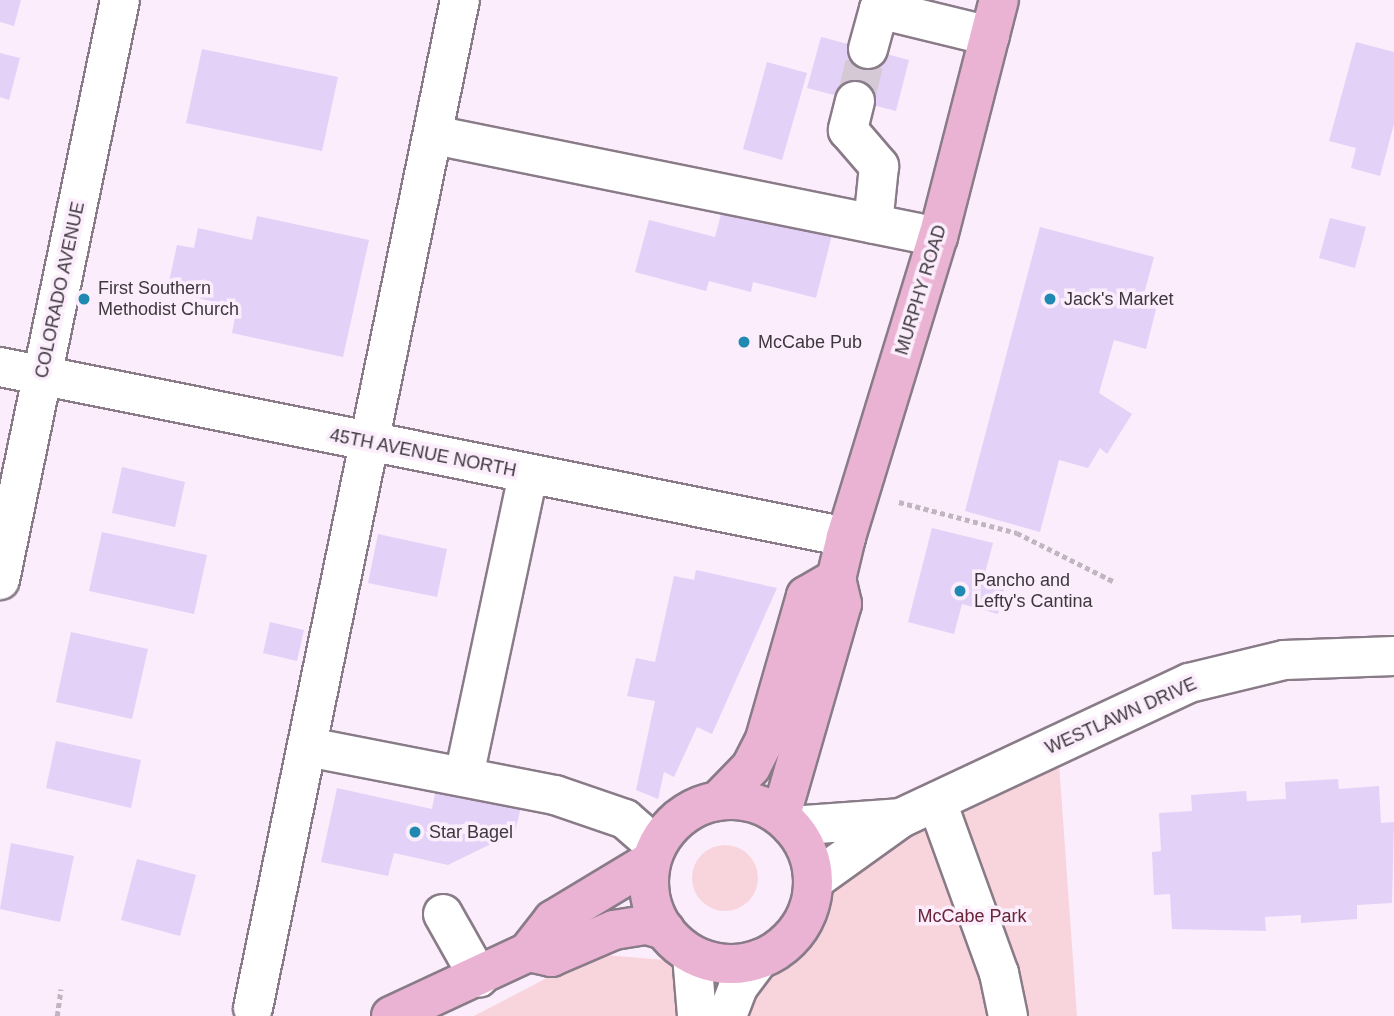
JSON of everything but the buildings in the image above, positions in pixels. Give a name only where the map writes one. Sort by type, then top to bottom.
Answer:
[{"type":"main road","name":"MURPHY ROAD","points":[[786,820],[842,604],[836,579],[846,537],[938,237],[994,18]]},
{"type":"main road","points":[[719,800],[751,767],[765,739],[806,596],[836,579]]},
{"type":"main road","points":[[391,1016],[479,978],[528,952],[553,920],[652,853],[689,810],[719,800],[759,804],[786,820],[809,854],[813,881],[797,932],[759,959],[724,965],[647,925],[614,930],[551,957],[528,952]]},
{"type":"main road","points":[[652,853],[649,896],[678,942]]},
{"type":"street","name":"COLORADO AVENUE","points":[[0,580],[120,0]]},
{"type":"street","points":[[253,1008],[374,443],[460,0]]},
{"type":"street","points":[[868,49],[880,4],[994,18]]},
{"type":"street","points":[[855,100],[848,130],[878,166],[873,224]]},
{"type":"street","points":[[434,135],[938,237]]},
{"type":"street","name":"45TH AVENUE NORTH","points":[[0,367],[846,537]]},
{"type":"street","points":[[464,776],[528,474]]},
{"type":"street","name":"WESTLAWN DRIVE","points":[[813,881],[901,818],[1189,682],[1284,660],[1394,656]]},
{"type":"street","points":[[308,747],[464,776],[608,811],[652,853]]},
{"type":"street","points":[[937,802],[999,973],[1008,1016]]},
{"type":"street","name":"WESTLAWN DRIVE","points":[[786,820],[901,818]]},
{"type":"street","points":[[443,914],[479,978]]},
{"type":"street","points":[[678,942],[697,1016]]},
{"type":"street","points":[[727,1016],[738,987],[759,959]]},
{"type":"path","points":[[899,502],[1017,533],[1115,582]]},
{"type":"path","points":[[57,1016],[61,989]]},
{"type":"green space","name":"McCabe Park","points":[[1059,763],[1077,1016],[474,1016],[593,954],[725,965],[866,860]]},
{"type":"green space","points":[[725,845],[738,848],[748,855],[755,865],[758,878],[755,891],[748,901],[738,908],[725,911],[712,908],[702,901],[695,891],[692,878],[695,865],[702,855],[712,848]]},
{"type":"tunnel","points":[[855,101],[868,49]]},
{"type":"place","name":"First Southern Methodist Church","points":[[84,299]]},
{"type":"place","name":"Jack's Market","points":[[1050,299]]},
{"type":"place","name":"McCabe Pub","points":[[744,342]]},
{"type":"place","name":"Pancho and Lefty's Cantina","points":[[960,591]]},
{"type":"place","name":"Star Bagel","points":[[415,832]]}]
